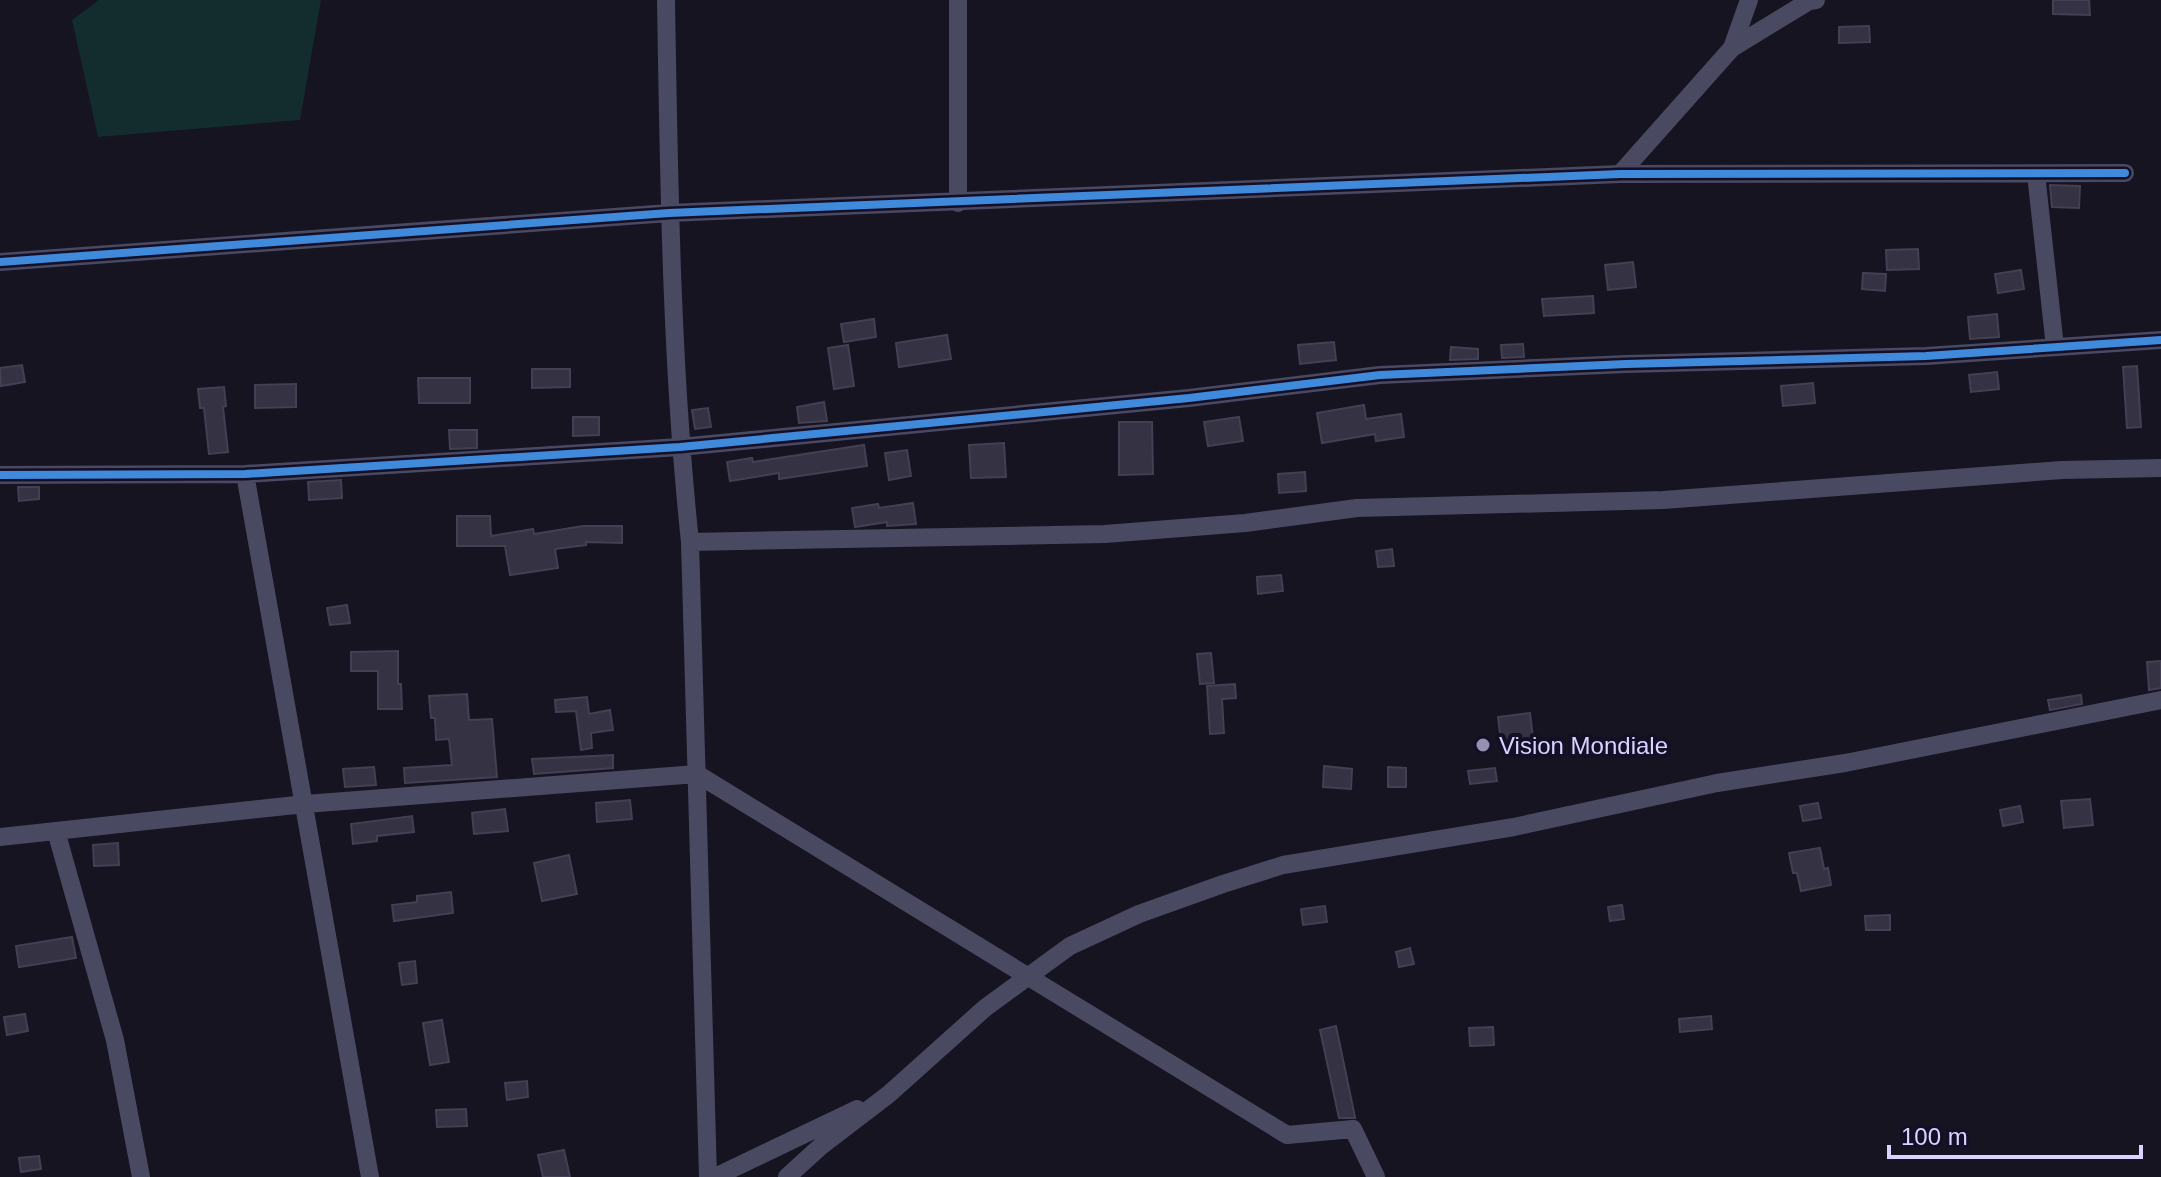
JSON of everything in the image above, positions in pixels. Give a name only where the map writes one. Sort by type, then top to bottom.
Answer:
[{"type":"street","points":[[666,0],[669,213],[680,447],[690,542],[708,1177]]},
{"type":"street","points":[[958,0],[958,203]]},
{"type":"street","points":[[1732,48],[1749,0]]},
{"type":"street","points":[[1620,174],[1732,48],[1809,1],[1816,0]]},
{"type":"street","points":[[0,262],[669,213],[1620,174],[2125,173]]},
{"type":"street","points":[[2036,174],[2055,347]]},
{"type":"street","points":[[0,475],[245,474],[680,447],[1189,398],[1380,375],[1626,364],[1926,356],[2161,340]]},
{"type":"street","points":[[690,542],[1105,534],[1245,523],[1357,508],[1663,500],[2062,470],[2161,468]]},
{"type":"street","points":[[245,474],[370,1177]]},
{"type":"street","points":[[787,1177],[821,1146],[889,1094],[985,1008],[1070,946],[1139,914],[1283,865],[1514,827],[1717,783],[1845,763],[2161,700]]},
{"type":"street","points":[[0,837],[305,804],[697,774],[1287,1135],[1353,1129],[1376,1177]]},
{"type":"street","points":[[56,831],[115,1040],[141,1177]]},
{"type":"street","points":[[715,1177],[889,1094]]},
{"type":"green space","points":[[99,0],[321,0],[300,120],[98,137],[72,20]]},
{"type":"building","points":[[2053,0],[2089,0],[2090,15],[2053,14]]},
{"type":"building","points":[[1869,26],[1870,42],[1839,43],[1839,27]]},
{"type":"building","points":[[2050,185],[2080,186],[2079,208],[2052,207]]},
{"type":"building","points":[[1918,249],[1919,269],[1887,270],[1886,250]]},
{"type":"building","points":[[1633,262],[1636,287],[1608,290],[1605,265]]},
{"type":"building","points":[[2021,270],[2024,289],[1998,293],[1995,274]]},
{"type":"building","points":[[1863,273],[1886,274],[1885,291],[1862,289]]},
{"type":"building","points":[[1593,296],[1594,313],[1544,316],[1542,299]]},
{"type":"building","points":[[1997,314],[1999,337],[1970,339],[1968,317]]},
{"type":"building","points":[[874,319],[876,337],[844,342],[841,324]]},
{"type":"building","points":[[947,335],[951,359],[899,367],[896,343]]},
{"type":"building","points":[[1334,342],[1336,360],[1300,364],[1298,345]]},
{"type":"building","points":[[1523,344],[1524,357],[1502,358],[1501,345]]},
{"type":"building","points":[[848,345],[854,386],[834,389],[828,348]]},
{"type":"building","points":[[1451,347],[1478,349],[1478,359],[1450,360]]},
{"type":"building","points":[[22,365],[25,382],[1,386],[0,368]]},
{"type":"building","points":[[2137,366],[2141,427],[2127,428],[2123,367]]},
{"type":"building","points":[[532,369],[570,369],[570,387],[532,388]]},
{"type":"building","points":[[1997,372],[1999,389],[1971,392],[1969,375]]},
{"type":"building","points":[[418,378],[470,378],[470,403],[419,403]]},
{"type":"building","points":[[1813,383],[1815,403],[1783,406],[1781,386]]},
{"type":"building","points":[[296,384],[296,407],[255,408],[255,385]]},
{"type":"building","points":[[224,387],[228,452],[209,454],[204,408],[200,408],[198,389]]},
{"type":"building","points":[[824,402],[827,421],[799,423],[797,407]]},
{"type":"building","points":[[1364,405],[1366,419],[1401,414],[1404,437],[1376,441],[1375,434],[1322,443],[1317,413]]},
{"type":"building","points":[[708,408],[711,427],[695,429],[692,410]]},
{"type":"building","points":[[573,417],[599,417],[599,435],[573,436]]},
{"type":"building","points":[[1239,417],[1243,441],[1208,446],[1204,422]]},
{"type":"building","points":[[1119,422],[1152,422],[1153,474],[1119,475]]},
{"type":"building","points":[[449,430],[477,430],[477,448],[450,449]]},
{"type":"building","points":[[1004,443],[1006,477],[971,478],[969,445]]},
{"type":"building","points":[[864,445],[867,466],[779,479],[779,473],[730,481],[727,462],[752,458],[753,462]]},
{"type":"building","points":[[907,450],[911,476],[889,480],[885,453]]},
{"type":"building","points":[[1305,472],[1306,491],[1279,493],[1278,474]]},
{"type":"building","points":[[341,480],[342,498],[309,500],[308,482]]},
{"type":"building","points":[[18,487],[39,487],[39,499],[19,501]]},
{"type":"building","points":[[913,503],[916,524],[887,526],[887,522],[855,527],[852,508]]},
{"type":"building","points":[[457,516],[490,516],[491,536],[533,529],[534,534],[583,526],[622,526],[622,543],[586,542],[586,545],[555,549],[558,568],[510,575],[505,546],[457,546]]},
{"type":"building","points":[[1392,549],[1394,566],[1378,567],[1376,551]]},
{"type":"building","points":[[1281,575],[1283,591],[1258,594],[1257,577]]},
{"type":"building","points":[[347,605],[350,623],[330,625],[327,608]]},
{"type":"building","points":[[398,651],[402,709],[378,709],[378,671],[351,671],[351,652]]},
{"type":"building","points":[[1211,653],[1214,683],[1200,684],[1197,654]]},
{"type":"building","points":[[2161,661],[2161,688],[2149,690],[2147,662]]},
{"type":"building","points":[[1235,684],[1236,698],[1222,699],[1224,733],[1210,734],[1207,686]]},
{"type":"building","points":[[467,694],[469,720],[492,719],[497,777],[405,783],[404,768],[452,765],[449,739],[436,740],[435,718],[431,718],[429,696]]},
{"type":"building","points":[[2081,695],[2082,704],[2050,710],[2048,700]]},
{"type":"building","points":[[587,697],[589,714],[610,710],[613,730],[591,733],[592,748],[581,750],[576,711],[556,712],[555,700]]},
{"type":"building","points":[[1530,713],[1533,738],[1501,741],[1498,717]]},
{"type":"building","points":[[613,755],[613,768],[534,774],[532,759]]},
{"type":"building","points":[[1324,766],[1352,769],[1351,789],[1323,787]]},
{"type":"building","points":[[374,767],[376,785],[345,787],[343,769]]},
{"type":"building","points":[[1388,767],[1406,768],[1406,787],[1388,787]]},
{"type":"building","points":[[1495,768],[1497,781],[1470,784],[1468,771]]},
{"type":"building","points":[[2090,799],[2093,825],[2064,828],[2061,801]]},
{"type":"building","points":[[630,800],[632,819],[597,822],[596,803]]},
{"type":"building","points":[[1818,803],[1821,818],[1803,821],[1800,806]]},
{"type":"building","points":[[2020,806],[2023,822],[2003,826],[2000,810]]},
{"type":"building","points":[[505,809],[508,831],[474,834],[472,813]]},
{"type":"building","points":[[412,816],[414,832],[377,836],[377,841],[353,844],[351,824]]},
{"type":"building","points":[[118,843],[119,865],[94,866],[93,845]]},
{"type":"building","points":[[1820,848],[1831,885],[1801,891],[1789,853]]},
{"type":"building","points":[[569,855],[577,894],[542,901],[534,863]]},
{"type":"building","points":[[451,892],[453,913],[394,921],[392,905],[417,902],[417,896]]},
{"type":"building","points":[[1622,905],[1624,919],[1610,921],[1608,907]]},
{"type":"building","points":[[1325,906],[1327,922],[1303,925],[1301,909]]},
{"type":"building","points":[[1890,915],[1890,930],[1866,930],[1865,916]]},
{"type":"building","points":[[72,937],[76,958],[19,967],[16,946]]},
{"type":"building","points":[[1410,948],[1414,964],[1399,967],[1396,952]]},
{"type":"building","points":[[415,961],[417,983],[402,985],[399,963]]},
{"type":"building","points":[[25,1014],[28,1031],[7,1035],[4,1017]]},
{"type":"building","points":[[1711,1016],[1712,1029],[1680,1032],[1679,1019]]},
{"type":"building","points":[[442,1020],[449,1062],[430,1065],[423,1023]]},
{"type":"building","points":[[1336,1026],[1355,1118],[1339,1118],[1320,1030]]},
{"type":"building","points":[[1493,1027],[1494,1045],[1470,1046],[1469,1028]]},
{"type":"building","points":[[527,1081],[528,1097],[507,1100],[505,1083]]},
{"type":"building","points":[[466,1109],[467,1126],[437,1127],[436,1110]]},
{"type":"building","points":[[564,1150],[570,1177],[543,1177],[538,1155]]},
{"type":"building","points":[[39,1156],[41,1169],[21,1172],[19,1158]]},
{"type":"cycle path","points":[[0,262],[669,213],[1620,174],[2125,173]]},
{"type":"cycle path","points":[[0,475],[245,474],[680,447],[1189,398],[1380,375],[1626,364],[1926,356],[2161,340]]},
{"type":"place","name":"Vision Mondiale","points":[[1483,745]]}]
